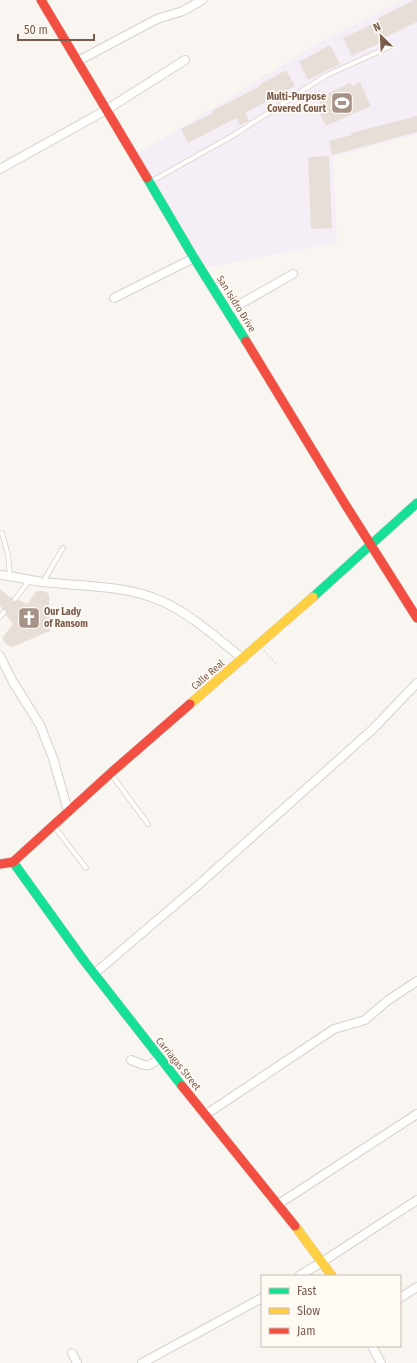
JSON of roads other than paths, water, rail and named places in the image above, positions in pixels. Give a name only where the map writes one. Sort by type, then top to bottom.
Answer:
[{"type":"street","name":"San Isidro Drive","points":[[41,0],[194,258],[417,618]]},
{"type":"street","points":[[78,61],[158,19],[183,11],[202,0]]},
{"type":"street","points":[[0,169],[106,110],[185,60]]},
{"type":"street","points":[[114,298],[194,258]]},
{"type":"street","points":[[228,311],[293,274]]},
{"type":"street","name":"Calle Real","points":[[13,862],[68,811],[243,659],[417,503]]},
{"type":"street","points":[[0,575],[29,581],[117,589],[158,599],[179,610],[200,624],[243,659]]},
{"type":"street","points":[[0,656],[13,682],[40,725],[54,758],[68,811]]},
{"type":"street","points":[[94,974],[196,887],[373,730],[417,683]]},
{"type":"street","points":[[0,864],[13,862]]},
{"type":"street","name":"Carriagas Street","points":[[13,862],[94,974],[331,1275]]},
{"type":"street","points":[[205,1115],[334,1029],[365,1020],[387,1002],[417,981]]},
{"type":"street","points":[[131,1060],[146,1066],[150,1066],[160,1058]]},
{"type":"street","points":[[277,1205],[417,1114]]},
{"type":"street","points":[[301,1275],[417,1200]]},
{"type":"street","points":[[401,1297],[417,1287]]},
{"type":"street","points":[[142,1363],[261,1299]]},
{"type":"street","points":[[373,1347],[381,1363]]},
{"type":"street","points":[[72,1353],[77,1363]]},
{"type":"lane","points":[[150,183],[234,134],[325,76],[389,47]]},
{"type":"lane","points":[[2,533],[8,555],[10,576]]},
{"type":"lane","points":[[43,582],[63,548]]},
{"type":"lane","points":[[14,599],[29,581]]},
{"type":"lane","points":[[0,617],[4,612]]},
{"type":"lane","points":[[111,774],[148,824]]},
{"type":"lane","points":[[53,825],[86,868]]},
{"type":"place","name":"Multi-Purpose Covered Court","points":[[342,103]]},
{"type":"place","name":"Our Lady of Ransom","points":[[29,618]]}]
